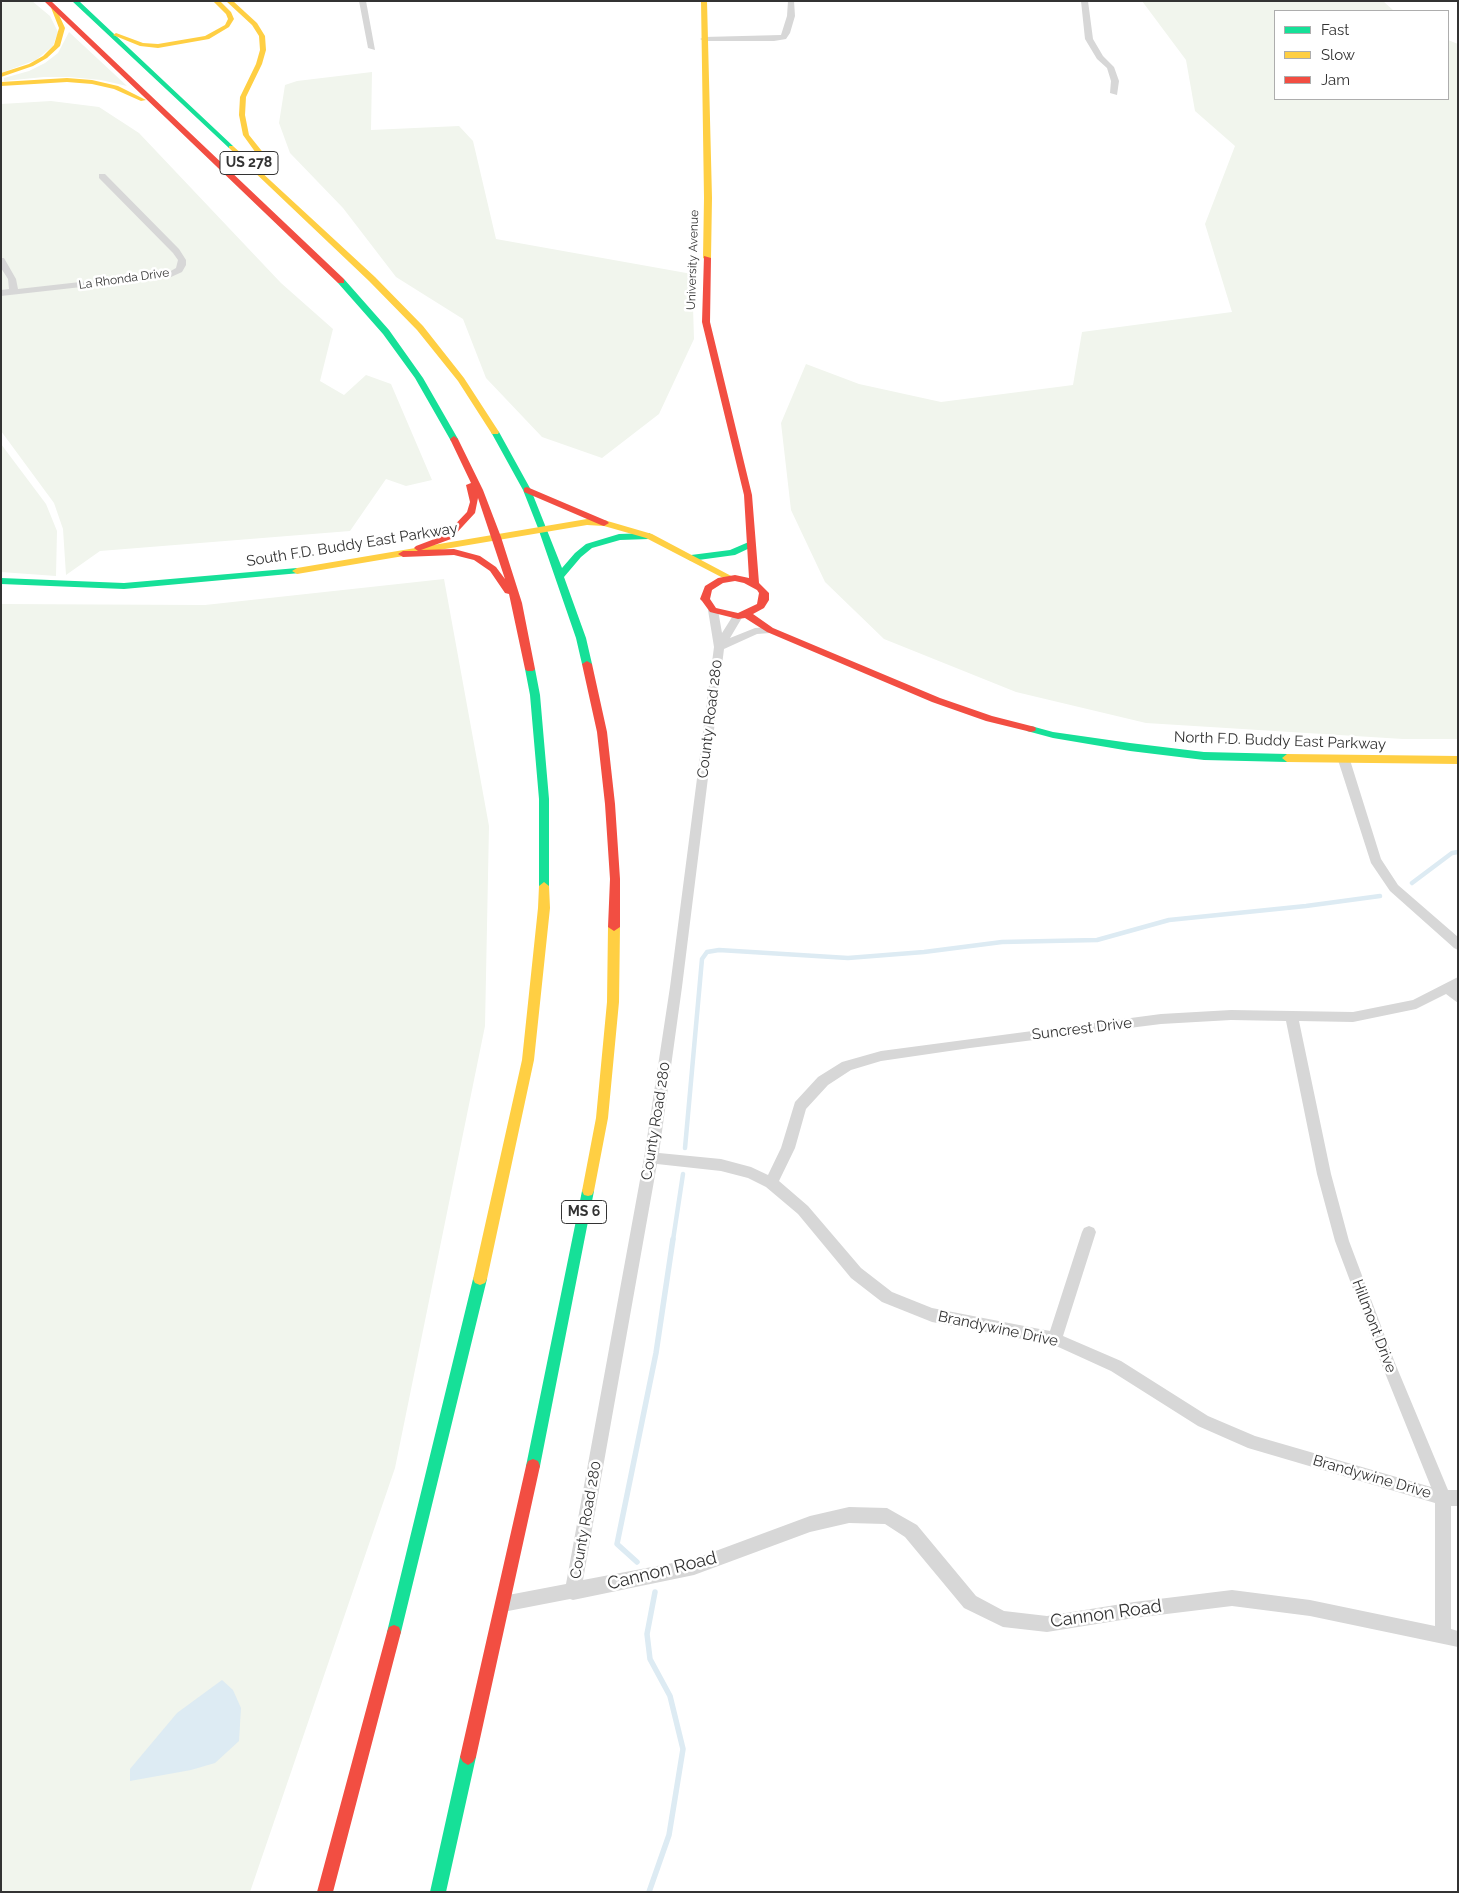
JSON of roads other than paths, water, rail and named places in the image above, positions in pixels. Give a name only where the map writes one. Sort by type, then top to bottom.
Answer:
[{"type":"main road","name":"US 278","points":[[75,1],[372,278],[426,336],[461,380],[497,435],[527,490],[544,528]]},
{"type":"main road","points":[[107,31],[142,45],[175,44],[207,38],[227,26],[230,19],[229,13],[216,1]]},
{"type":"main road","points":[[229,1],[255,24],[262,36],[263,50],[260,64],[243,97],[242,115],[246,135],[320,230]]},
{"type":"main road","name":"University Avenue","points":[[704,1],[708,198],[708,268],[704,300],[706,322],[745,479],[748,495],[754,583],[764,593],[766,612]]},
{"type":"main road","name":"US 278","points":[[49,3],[327,268],[386,332],[419,378],[448,427],[479,490],[496,537]]},
{"type":"main road","points":[[1,75],[31,65],[45,57],[57,46],[62,28],[49,3]]},
{"type":"main road","points":[[1,84],[67,80],[92,82],[116,87],[162,110]]},
{"type":"main road","points":[[403,554],[448,537],[471,513],[474,502],[465,461]]},
{"type":"main road","points":[[527,490],[604,523],[649,536],[733,578],[754,583]]},
{"type":"main road","name":"South F.D. Buddy East Parkway","points":[[1,581],[124,586],[281,574],[544,528],[587,522],[604,523]]},
{"type":"main road","name":"MS 6","points":[[438,1892],[503,1604],[572,1279],[598,1137],[613,1002],[615,878],[603,740],[581,638],[544,528]]},
{"type":"main road","points":[[560,576],[578,554],[589,546],[619,538],[649,536]]},
{"type":"main road","points":[[325,1892],[411,1564],[481,1275],[528,1060],[544,908],[544,799],[536,695],[517,603],[496,537]]},
{"type":"main road","points":[[691,558],[732,553],[751,544]]},
{"type":"main road","name":"University Avenue","points":[[733,578],[743,565],[751,544]]},
{"type":"main road","points":[[668,547],[699,576],[708,588]]},
{"type":"main road","points":[[403,554],[454,552],[477,558],[493,569],[517,603]]},
{"type":"main road","points":[[733,578],[714,583],[708,588],[705,599],[713,610],[720,614],[742,615],[766,612],[817,649]]},
{"type":"main road","points":[[742,615],[770,630],[817,649]]},
{"type":"main road","name":"North F.D. Buddy East Parkway","points":[[817,649],[844,663],[936,700],[990,719],[1053,735],[1204,756],[1344,760],[1458,760]]},
{"type":"street","points":[[362,1],[372,48]]},
{"type":"street","points":[[704,39],[774,39],[783,37],[791,16],[791,1]]},
{"type":"street","points":[[1084,1],[1089,38],[1100,57],[1110,67],[1115,81],[1114,93]]},
{"type":"street","name":"La Rhonda Drive","points":[[1,293],[171,274],[179,270],[182,260],[176,251],[102,176]]},
{"type":"street","points":[[1,260],[12,279],[14,292]]},
{"type":"street","points":[[713,610],[719,647]]},
{"type":"street","points":[[719,647],[742,615]]},
{"type":"street","points":[[719,647],[755,631],[770,630]]},
{"type":"street","name":"County Road 280","points":[[573,1592],[651,1158],[694,853],[719,647]]},
{"type":"street","points":[[1344,760],[1375,860],[1394,888],[1458,945]]},
{"type":"street","points":[[1452,985],[1458,998]]},
{"type":"street","name":"Suncrest Drive","points":[[771,1183],[788,1148],[800,1106],[824,1081],[847,1066],[881,1056],[1161,1019],[1231,1015],[1353,1017],[1416,1004],[1452,985]]},
{"type":"street","name":"Hillmont Drive","points":[[1291,1016],[1324,1174],[1342,1241],[1388,1363],[1451,1498],[1450,1637]]},
{"type":"street","name":"Brandywine Drive","points":[[651,1158],[721,1165],[752,1173],[771,1183],[803,1210],[856,1273],[887,1297],[932,1315],[1055,1339],[1116,1366],[1203,1420],[1253,1443],[1451,1498]]},
{"type":"street","points":[[1055,1339],[1088,1232]]},
{"type":"street","name":"Cannon Road","points":[[503,1604],[573,1592],[694,1567],[810,1524],[849,1515],[887,1516],[911,1532],[970,1602],[1003,1619],[1047,1624],[1134,1610],[1232,1598],[1310,1608],[1450,1637]]},
{"type":"waterway","points":[[1412,883],[1452,853],[1458,852]]},
{"type":"waterway","points":[[685,1148],[702,959],[707,952],[719,950],[848,958],[924,952],[1002,942],[1097,940],[1169,920],[1306,906],[1380,896]]},
{"type":"waterway","points":[[673,1240],[683,1174]]},
{"type":"waterway","points":[[637,1562],[617,1544],[656,1353],[673,1239]]},
{"type":"waterway","points":[[649,1892],[669,1835],[683,1749],[670,1696],[650,1659],[647,1634],[655,1592]]}]
